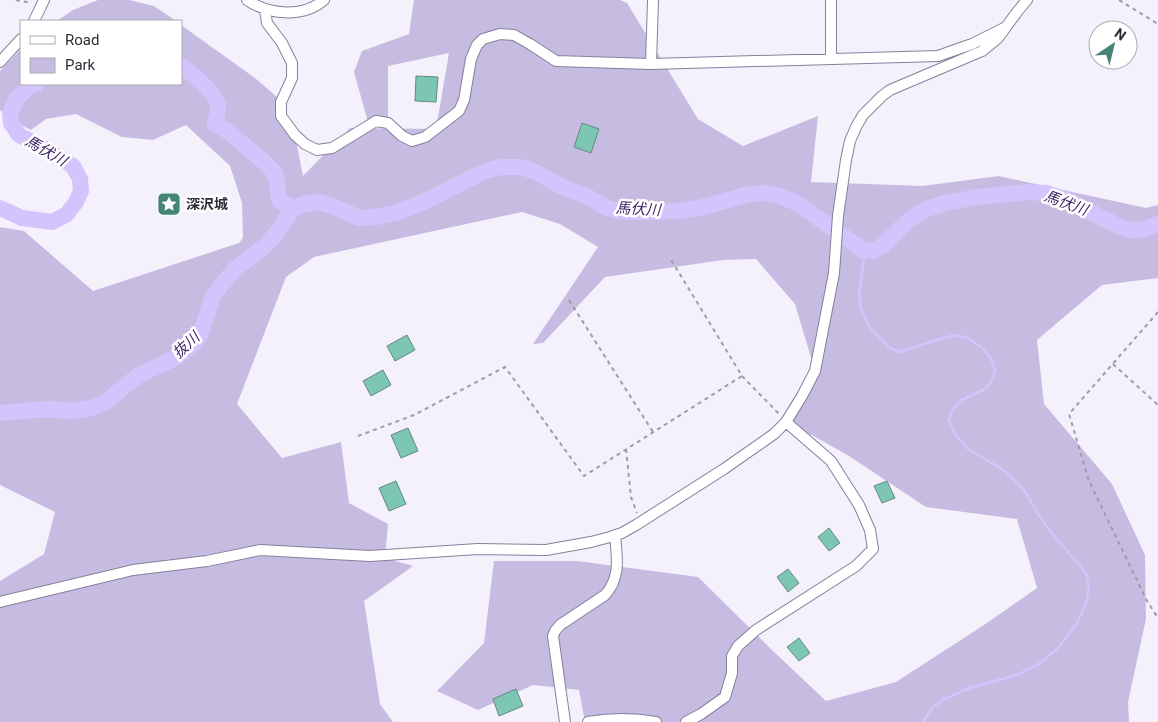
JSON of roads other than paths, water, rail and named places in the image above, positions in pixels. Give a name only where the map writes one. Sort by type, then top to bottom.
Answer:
[{"type":"street","points":[[247,0],[259,7],[283,12],[311,8],[324,0]]},
{"type":"street","points":[[652,64],[653,0]]},
{"type":"street","points":[[831,0],[831,59]]},
{"type":"street","points":[[0,602],[133,570],[207,561],[260,550],[370,556],[478,549],[546,550],[590,542],[622,533],[724,469],[774,434],[786,422],[815,371],[834,273],[838,216],[846,160],[850,141],[856,127],[863,115],[890,90],[982,51],[998,38],[1027,0]]},
{"type":"street","points":[[34,20],[42,3]]},
{"type":"street","points":[[265,9],[267,23],[282,43],[292,63],[292,78],[281,102],[281,116],[295,135],[305,144],[317,150],[332,148],[376,121],[388,123],[402,136],[412,141],[426,137],[459,111],[464,100],[471,59],[477,46],[483,39],[500,34],[514,35],[556,60],[652,64],[938,56],[972,44],[1008,26]]},
{"type":"street","points":[[0,62],[20,40]]},
{"type":"street","points":[[686,722],[725,697],[732,673],[732,656],[738,646],[756,630],[856,566],[873,549],[870,530],[860,505],[831,461],[786,422]]},
{"type":"street","points":[[565,722],[553,636],[560,624],[605,595],[615,580],[618,564],[616,535]]},
{"type":"street","points":[[588,722],[606,719],[636,719],[656,722]]},
{"type":"waterway","name":"馬伏川","points":[[182,67],[202,83],[216,99],[218,109],[215,124],[226,130],[274,172],[279,200],[293,209]]},
{"type":"waterway","name":"馬伏川","points":[[0,208],[22,218],[52,222],[67,214],[81,191],[80,179],[73,166],[19,135],[11,123],[10,113],[17,98],[34,85]]},
{"type":"waterway","name":"馬伏川","points":[[0,413],[49,409],[70,411],[88,409],[104,403],[139,375],[179,356],[193,344],[201,333],[212,298],[228,277],[235,269],[266,245],[293,209],[303,204],[319,202],[359,218],[377,217],[399,212],[430,199],[483,172],[501,167],[521,167],[536,172],[564,188],[588,197],[607,208],[621,211],[680,211],[699,208],[750,194],[766,193],[780,196],[797,203],[863,250],[873,251],[883,245],[909,220],[926,209],[977,197],[1027,192],[1047,193],[1129,230],[1140,230],[1158,224]]},
{"type":"waterway","points":[[865,250],[859,295],[861,309],[870,328],[890,348],[900,352],[955,335],[968,338],[982,348],[991,358],[995,371],[991,382],[985,389],[962,400],[952,410],[949,420],[955,434],[968,449],[1005,471],[1025,491],[1050,531],[1086,573],[1089,588],[1086,604],[1076,625],[1058,648],[1039,664],[1017,675],[969,688],[943,700],[933,707],[923,722]]},
{"type":"place","name":"深沢城","points":[[169,204]]},
{"type":"water label","name":"抜川","points":[[186,345]]}]
